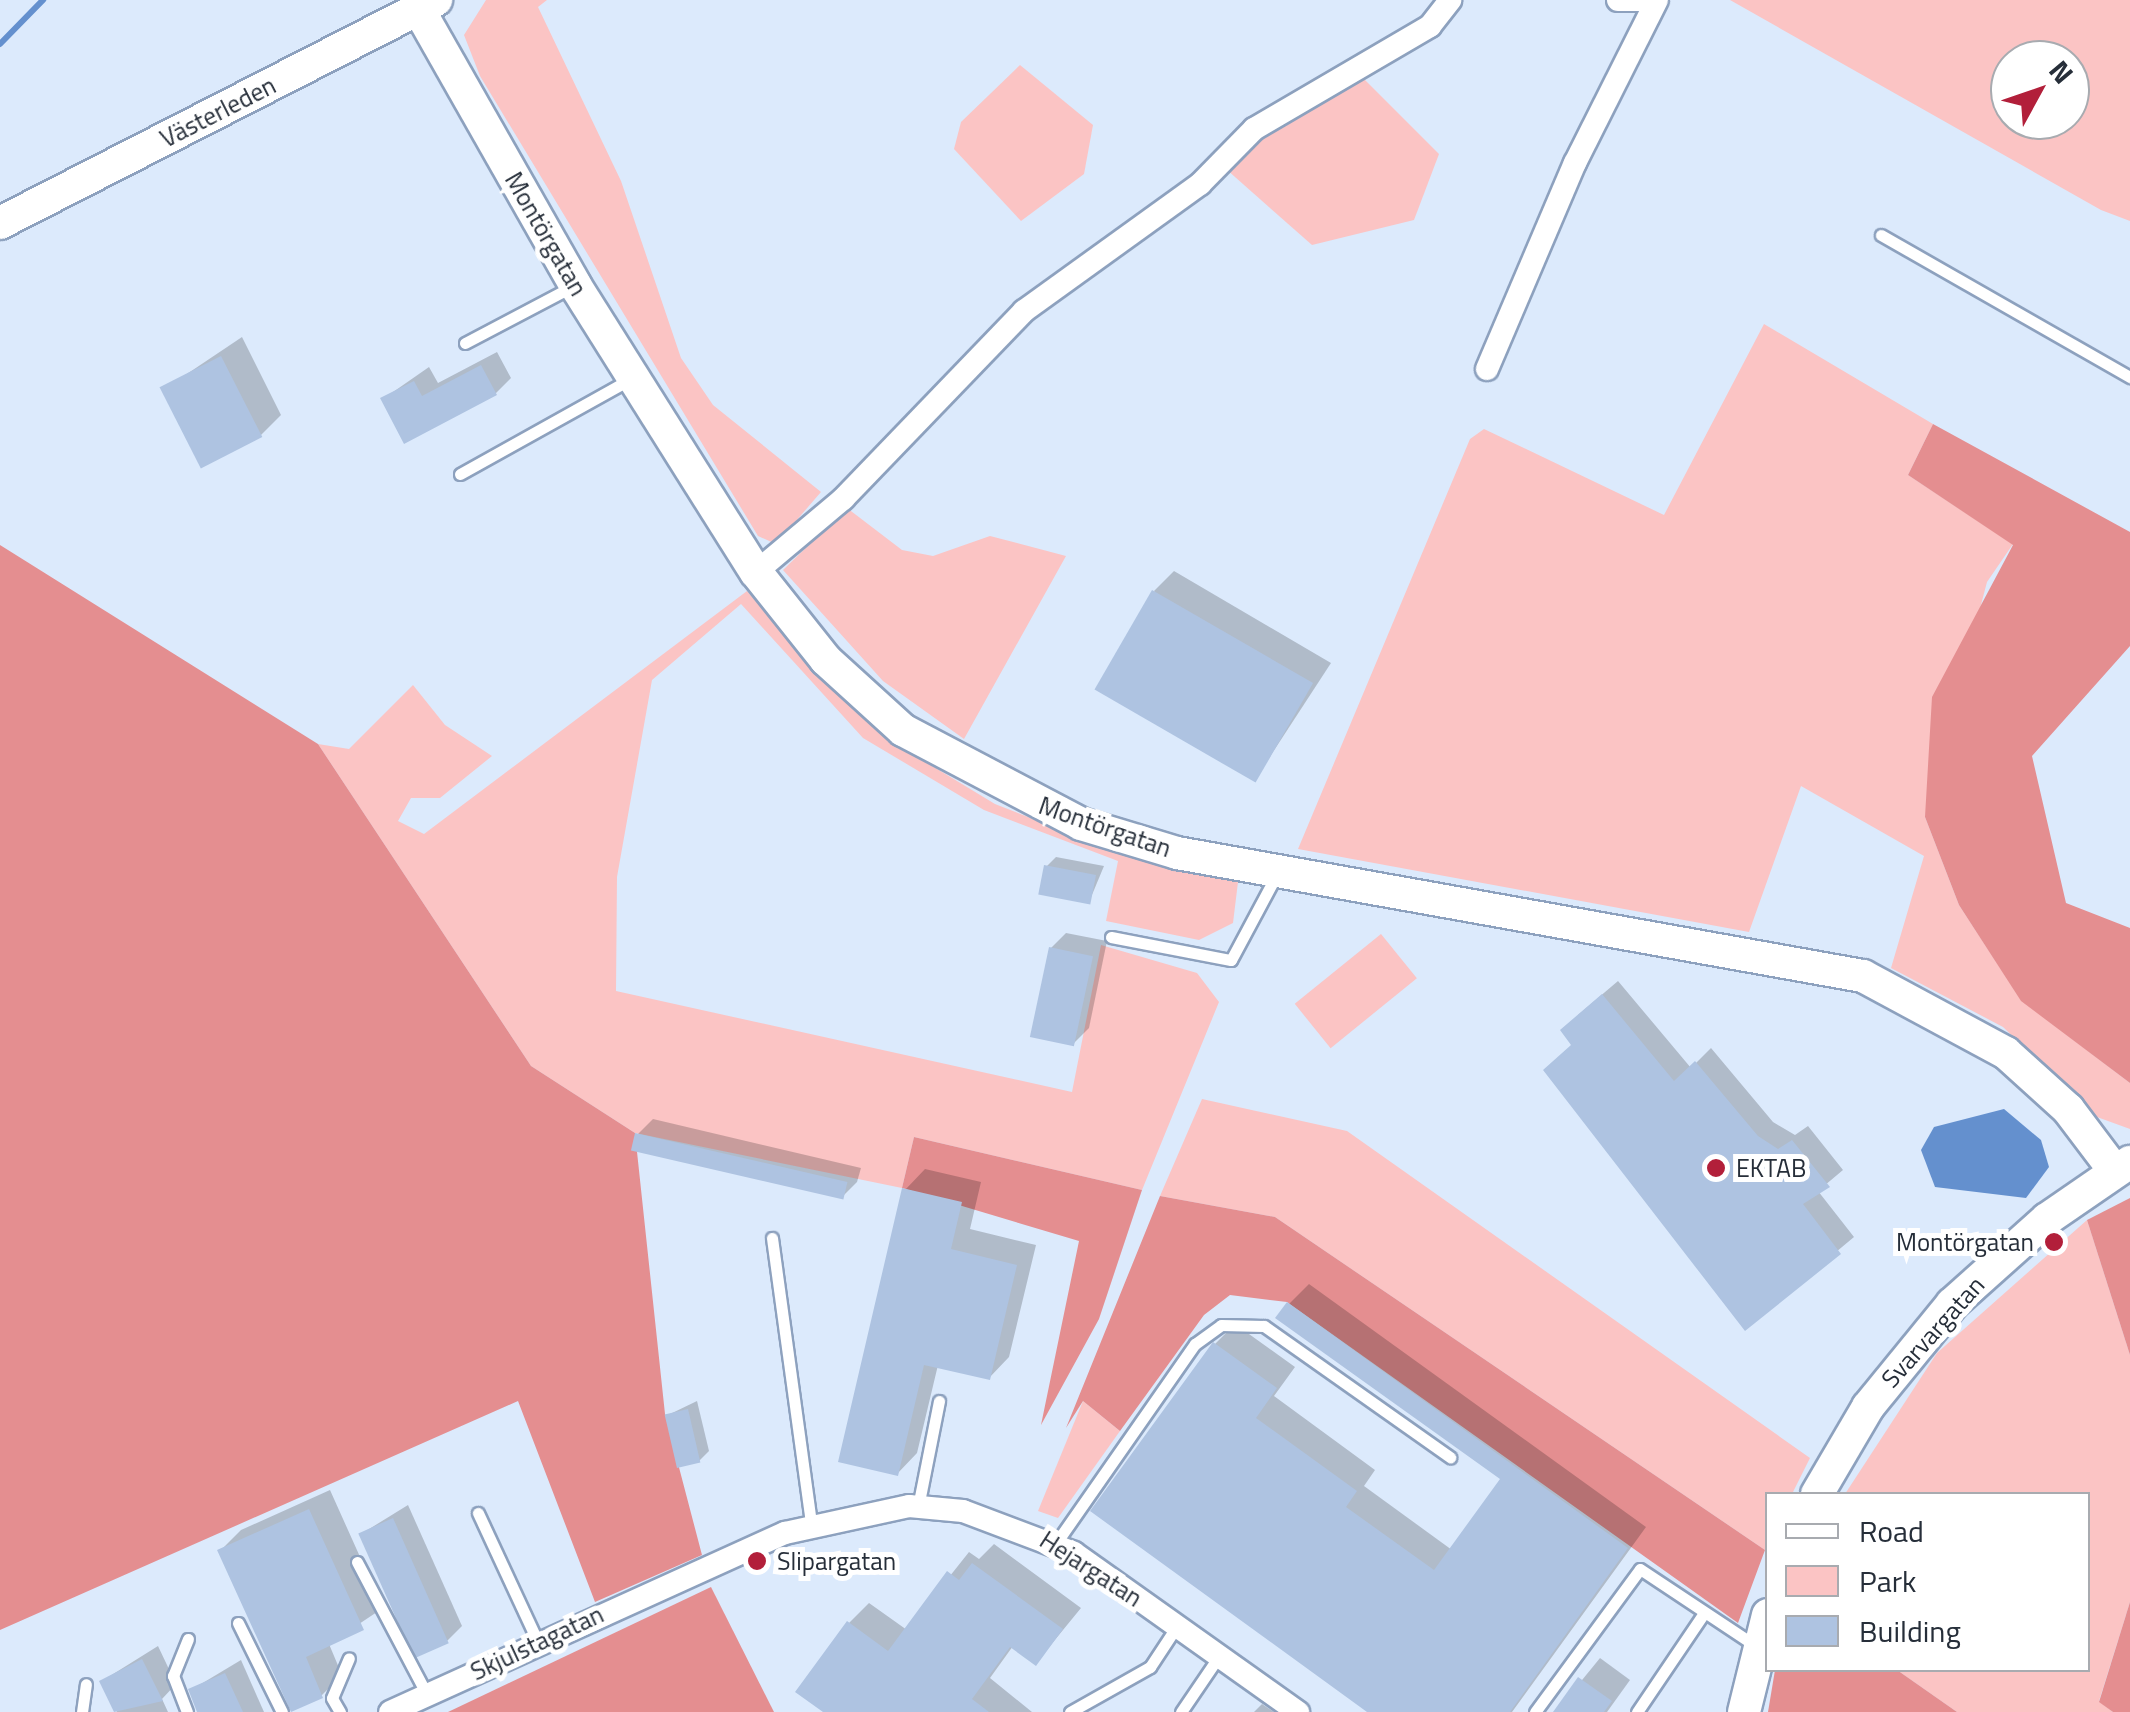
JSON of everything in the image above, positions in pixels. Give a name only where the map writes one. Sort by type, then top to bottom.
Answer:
[{"type":"street","points":[[756,572],[843,499],[1046,292],[1200,184],[1254,129],[1430,26],[1450,0]]},
{"type":"street","points":[[1618,0],[1648,0]]},
{"type":"street","points":[[1487,369],[1574,162],[1657,0]]},
{"type":"street","name":"Montörgatan","points":[[427,5],[575,285],[756,572],[849,684],[955,763],[1129,840],[1863,976],[2006,1053],[2068,1109],[2122,1166]]},
{"type":"street","name":"Västerleden","points":[[0,224],[427,5]]},
{"type":"street","name":"Svarvargatan","points":[[1818,1492],[1922,1337],[2122,1166]]},
{"type":"street","name":"Hejargatan","points":[[684,1575],[812,1524],[918,1507],[963,1511],[1056,1544],[1298,1712]]},
{"type":"street","name":"Skjulstagatan","points":[[390,1712],[684,1575]]},
{"type":"street","points":[[1744,1712],[1765,1625]]},
{"type":"lane","points":[[1881,235],[2130,377]]},
{"type":"lane","points":[[465,343],[575,285]]},
{"type":"lane","points":[[460,474],[632,379]]},
{"type":"lane","points":[[1111,937],[1231,960],[1281,866]]},
{"type":"lane","points":[[772,1238],[812,1524]]},
{"type":"lane","points":[[1056,1544],[1196,1344],[1221,1325],[1264,1326],[1450,1457]]},
{"type":"lane","points":[[918,1507],[939,1401]]},
{"type":"lane","points":[[478,1513],[538,1642]]},
{"type":"lane","points":[[356,1562],[427,1694]]},
{"type":"lane","points":[[1535,1712],[1640,1570],[1758,1648]]},
{"type":"lane","points":[[1637,1712],[1704,1613]]},
{"type":"lane","points":[[238,1622],[282,1712]]},
{"type":"lane","points":[[1070,1712],[1150,1667],[1178,1626]]},
{"type":"lane","points":[[187,1712],[173,1676],[188,1639]]},
{"type":"lane","points":[[1181,1712],[1219,1656]]},
{"type":"lane","points":[[340,1712],[332,1698],[350,1658]]},
{"type":"lane","points":[[82,1712],[86,1684]]},
{"type":"green space","points":[[486,0],[547,0],[538,7],[621,181],[681,358],[713,405],[821,492],[776,544],[758,536],[480,76],[464,35]]},
{"type":"green space","points":[[1730,0],[2130,0],[2130,221],[2101,210]]},
{"type":"green space","points":[[1020,65],[1093,125],[1084,174],[1021,221],[954,149],[961,122]]},
{"type":"green space","points":[[1358,73],[1439,154],[1414,220],[1312,245],[1226,169],[1260,134]]},
{"type":"green space","points":[[1764,324],[1933,424],[1908,475],[2013,544],[1987,582],[1925,817],[1959,905],[2021,1000],[2130,1083],[2130,1129],[2097,1117],[2003,1027],[1891,968],[1924,856],[1801,786],[1749,932],[1298,849],[1470,439],[1484,429],[1664,515]]},
{"type":"green space","points":[[847,508],[902,550],[933,556],[990,536],[1066,556],[964,739],[883,681],[783,570]]},
{"type":"green space","points":[[747,591],[837,694],[919,758],[995,804],[1116,852],[1238,882],[1233,923],[1199,940],[1106,921],[1118,861],[984,810],[863,738],[741,604],[652,680],[617,877],[616,991],[1072,1092],[1101,945],[1197,973],[1219,1002],[1142,1190],[914,1137],[902,1188],[635,1133],[531,1066],[318,744],[349,749],[413,685],[445,725],[492,756],[440,798],[411,798],[398,821],[424,834]]},
{"type":"green space","points":[[1381,934],[1417,978],[1331,1048],[1295,1004]]},
{"type":"green space","points":[[1202,1099],[1347,1131],[1810,1458],[1793,1492],[1765,1492],[1765,1550],[1275,1217],[1160,1196]]},
{"type":"green space","points":[[2087,1220],[2130,1355],[2130,1602],[2099,1701],[2113,1712],[1957,1712],[1900,1672],[2090,1672],[2090,1492],[1846,1492],[1937,1353]]},
{"type":"green space","points":[[1083,1401],[1120,1431],[1058,1518],[1038,1511]]},
{"type":"shaded area","points":[[1933,424],[2130,532],[2130,646],[2032,756],[2066,903],[2130,928],[2130,1083],[2021,1001],[1959,905],[1925,817],[1932,697],[2013,545],[1908,475]]},
{"type":"shaded area","points":[[0,545],[318,744],[531,1066],[635,1133],[665,1414],[702,1555],[595,1602],[518,1401],[0,1630]]},
{"type":"shaded area","points":[[914,1137],[1142,1190],[1099,1319],[1041,1425],[1079,1241],[902,1188]]},
{"type":"shaded area","points":[[1160,1196],[1275,1217],[1765,1550],[1738,1623],[1287,1302],[1230,1295],[1204,1315],[1120,1431],[1083,1401],[1066,1428]]},
{"type":"shaded area","points":[[2130,1198],[2130,1355],[2087,1220]]},
{"type":"shaded area","points":[[711,1587],[774,1712],[448,1712]]},
{"type":"shaded area","points":[[2130,1602],[2130,1712],[2113,1712],[2099,1702]]},
{"type":"shaded area","points":[[1775,1672],[1900,1672],[1957,1712],[1768,1712]]},
{"type":"water","points":[[2004,1109],[2041,1140],[2049,1167],[2026,1198],[1935,1187],[1921,1150],[1934,1127]]},
{"type":"building","points":[[221,356],[262,437],[201,468],[160,387]]},
{"type":"building","points":[[481,365],[497,395],[404,444],[380,398],[414,381],[422,396]]},
{"type":"building","points":[[1152,590],[1313,683],[1256,783],[1094,690]]},
{"type":"building","points":[[1044,865],[1096,875],[1090,905],[1038,894]]},
{"type":"building","points":[[1049,947],[1093,956],[1074,1046],[1030,1037]]},
{"type":"building","name":"EKTAB","points":[[1602,994],[1674,1081],[1695,1061],[1758,1136],[1778,1149],[1792,1140],[1830,1187],[1803,1204],[1841,1254],[1745,1331],[1543,1070],[1571,1045],[1560,1030]]},
{"type":"building","points":[[635,1133],[847,1182],[843,1200],[631,1151]]},
{"type":"building","points":[[902,1188],[962,1202],[951,1249],[1017,1265],[990,1380],[924,1365],[898,1476],[838,1462]]},
{"type":"building","points":[[1287,1302],[1628,1548],[1510,1712],[1367,1712],[1090,1511],[1213,1342],[1277,1388],[1256,1418],[1357,1491],[1346,1507],[1434,1570],[1500,1479],[1275,1318]]},
{"type":"building","points":[[688,1409],[700,1463],[677,1468],[665,1414]]},
{"type":"building","points":[[309,1509],[364,1630],[306,1657],[323,1698],[291,1712],[217,1550]]},
{"type":"building","points":[[393,1518],[449,1643],[414,1659],[358,1533]]},
{"type":"building","points":[[972,1563],[1063,1629],[1036,1666],[1010,1647],[972,1699],[989,1712],[823,1712],[795,1692],[847,1621],[888,1651],[947,1571],[959,1580]]},
{"type":"building","points":[[142,1659],[163,1701],[114,1712],[99,1681]]},
{"type":"building","points":[[225,1673],[243,1712],[197,1712],[188,1689]]},
{"type":"building","points":[[1578,1677],[1612,1701],[1604,1712],[1553,1712]]},
{"type":"waterway","points":[[0,44],[43,0]]},
{"type":"place","name":"EKTAB","points":[[1716,1168]]},
{"type":"place","name":"Montörgatan","points":[[2054,1242]]},
{"type":"place","name":"Slipargatan","points":[[757,1561]]}]
